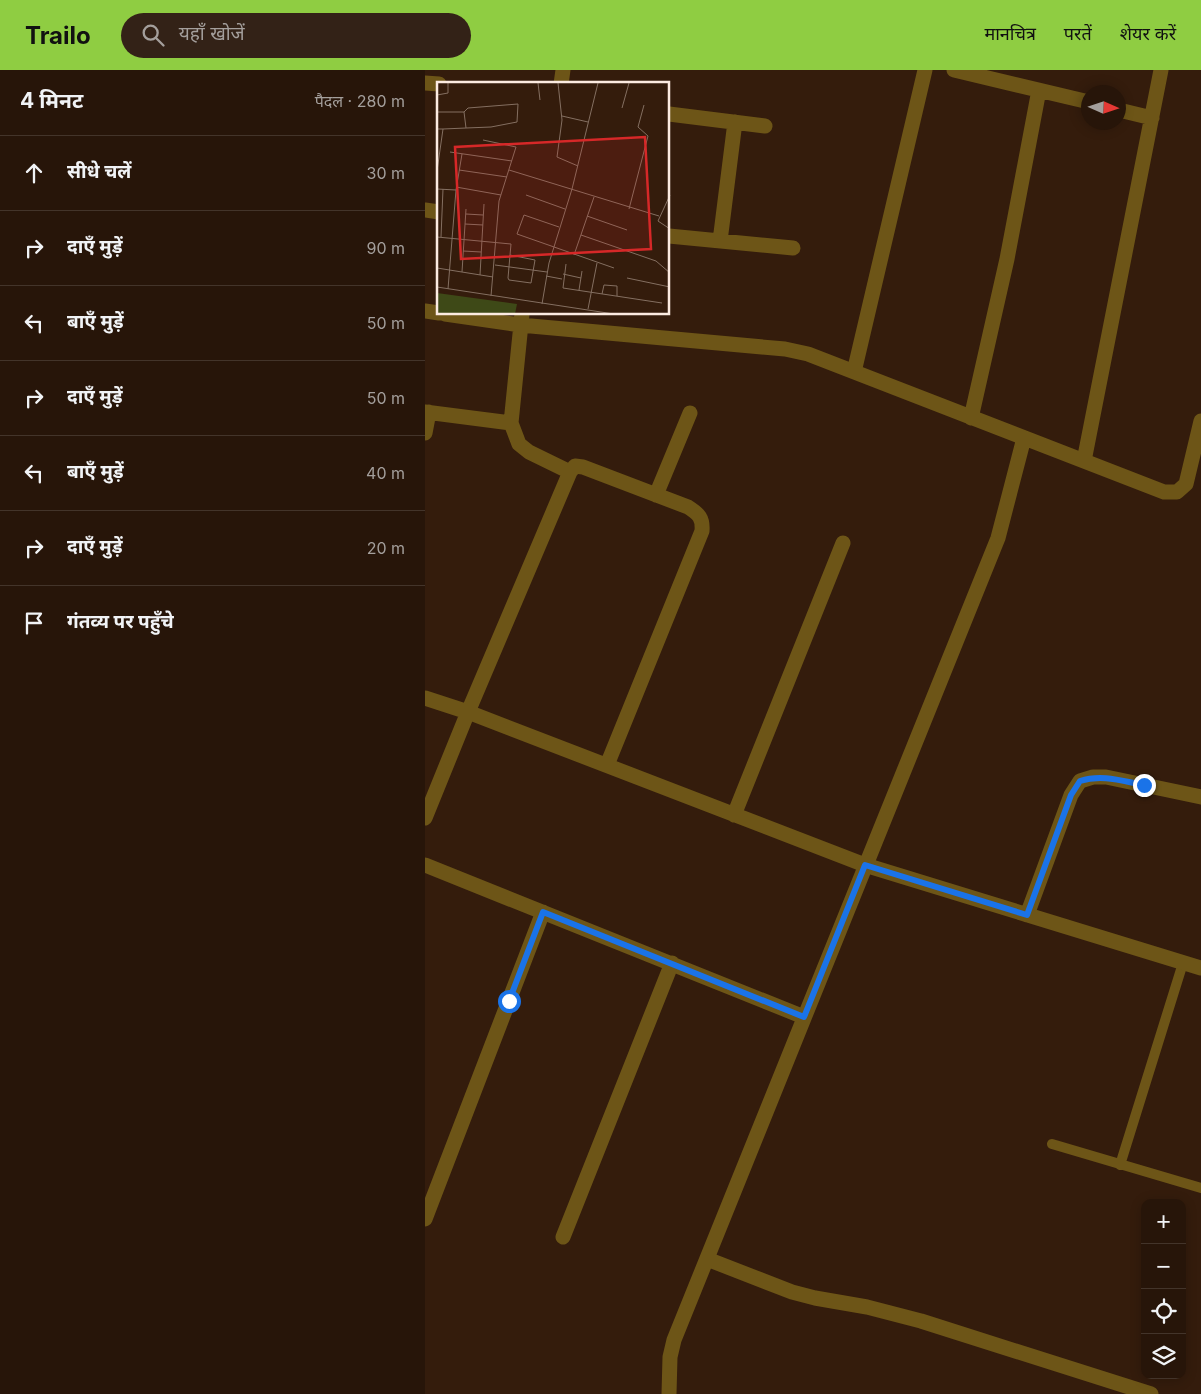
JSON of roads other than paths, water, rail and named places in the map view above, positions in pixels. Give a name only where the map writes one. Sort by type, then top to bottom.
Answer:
[{"type":"street","points":[[854,372],[925,70]]},
{"type":"street","points":[[954,70],[1081,100]]},
{"type":"street","points":[[1084,461],[1161,70]]},
{"type":"street","points":[[971,418],[1007,259],[1039,90]]},
{"type":"street","points":[[1126,112],[1152,118]]},
{"type":"street","points":[[670,114],[765,126]]},
{"type":"street","points":[[720,241],[735,122]]},
{"type":"street","points":[[670,236],[793,248]]},
{"type":"street","points":[[460,315],[521,319],[785,349],[808,354],[1164,492],[1177,492],[1186,484],[1201,421]]},
{"type":"street","points":[[521,319],[511,422],[519,444],[570,472]]},
{"type":"street","points":[[425,433],[427,412],[511,422]]},
{"type":"street","points":[[656,495],[689,413]]},
{"type":"street","points":[[669,1394],[670,1357],[674,1340],[998,538],[1024,438]]},
{"type":"street","points":[[425,818],[570,472],[575,466],[583,467],[688,507],[698,513],[703,521],[702,531],[607,765]]},
{"type":"street","points":[[734,815],[843,543]]},
{"type":"street","points":[[425,698],[468,712],[865,865],[1201,968]]},
{"type":"street","points":[[1027,915],[1071,795],[1080,781],[1093,777],[1106,777],[1201,797]]},
{"type":"street","points":[[425,865],[804,1017]]},
{"type":"street","points":[[425,1220],[543,912]]},
{"type":"street","points":[[563,1237],[673,964]]},
{"type":"street","points":[[707,1259],[792,1292],[867,1307],[921,1321],[1151,1394]]},
{"type":"lane","points":[[1120,1165],[1183,963]]},
{"type":"lane","points":[[1052,1144],[1201,1188]]}]
